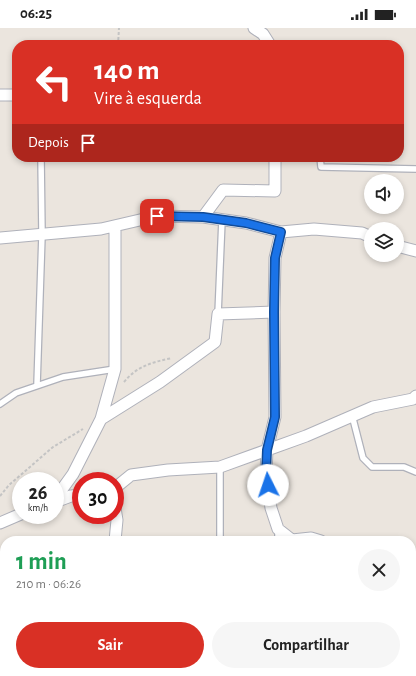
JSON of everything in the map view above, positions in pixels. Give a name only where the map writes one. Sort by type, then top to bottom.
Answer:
[{"type":"street","points":[[254,28],[263,34],[267,40]]},
{"type":"street","points":[[0,94],[12,95]]},
{"type":"street","points":[[203,217],[223,190],[275,191],[275,162]]},
{"type":"street","points":[[0,238],[101,229],[157,216],[203,217],[246,223],[281,232],[314,229],[364,234]]},
{"type":"street","points":[[64,487],[73,474],[101,419],[115,369],[115,226]]},
{"type":"street","points":[[281,232],[275,258],[275,417],[267,450],[266,474],[271,508],[278,529],[287,536]]},
{"type":"street","points":[[404,247],[416,250]]},
{"type":"street","points":[[101,419],[160,382],[214,342],[218,314],[274,312]]},
{"type":"street","points":[[124,481],[131,475],[168,470],[220,467],[306,436],[373,407],[413,399],[416,396]]},
{"type":"street","points":[[0,523],[12,518]]},
{"type":"street","points":[[115,536],[117,524]]},
{"type":"lane","points":[[37,386],[42,235],[41,162]]},
{"type":"lane","points":[[320,162],[321,167],[416,169]]},
{"type":"lane","points":[[218,314],[222,220]]},
{"type":"lane","points":[[0,404],[16,393],[63,377],[115,369]]},
{"type":"lane","points":[[352,415],[363,458],[372,467],[404,467],[416,472]]},
{"type":"lane","points":[[220,467],[220,536]]},
{"type":"lane","points":[[278,529],[278,536]]},
{"type":"path","points":[[118,40],[119,28]]},
{"type":"path","points":[[123,383],[131,373],[138,369],[152,362],[172,358]]},
{"type":"path","points":[[0,496],[9,485],[53,447],[101,419]]},
{"type":"route","points":[[157,216],[203,217],[246,223],[281,232],[275,258],[275,417],[267,450],[266,474],[268,485]]}]
